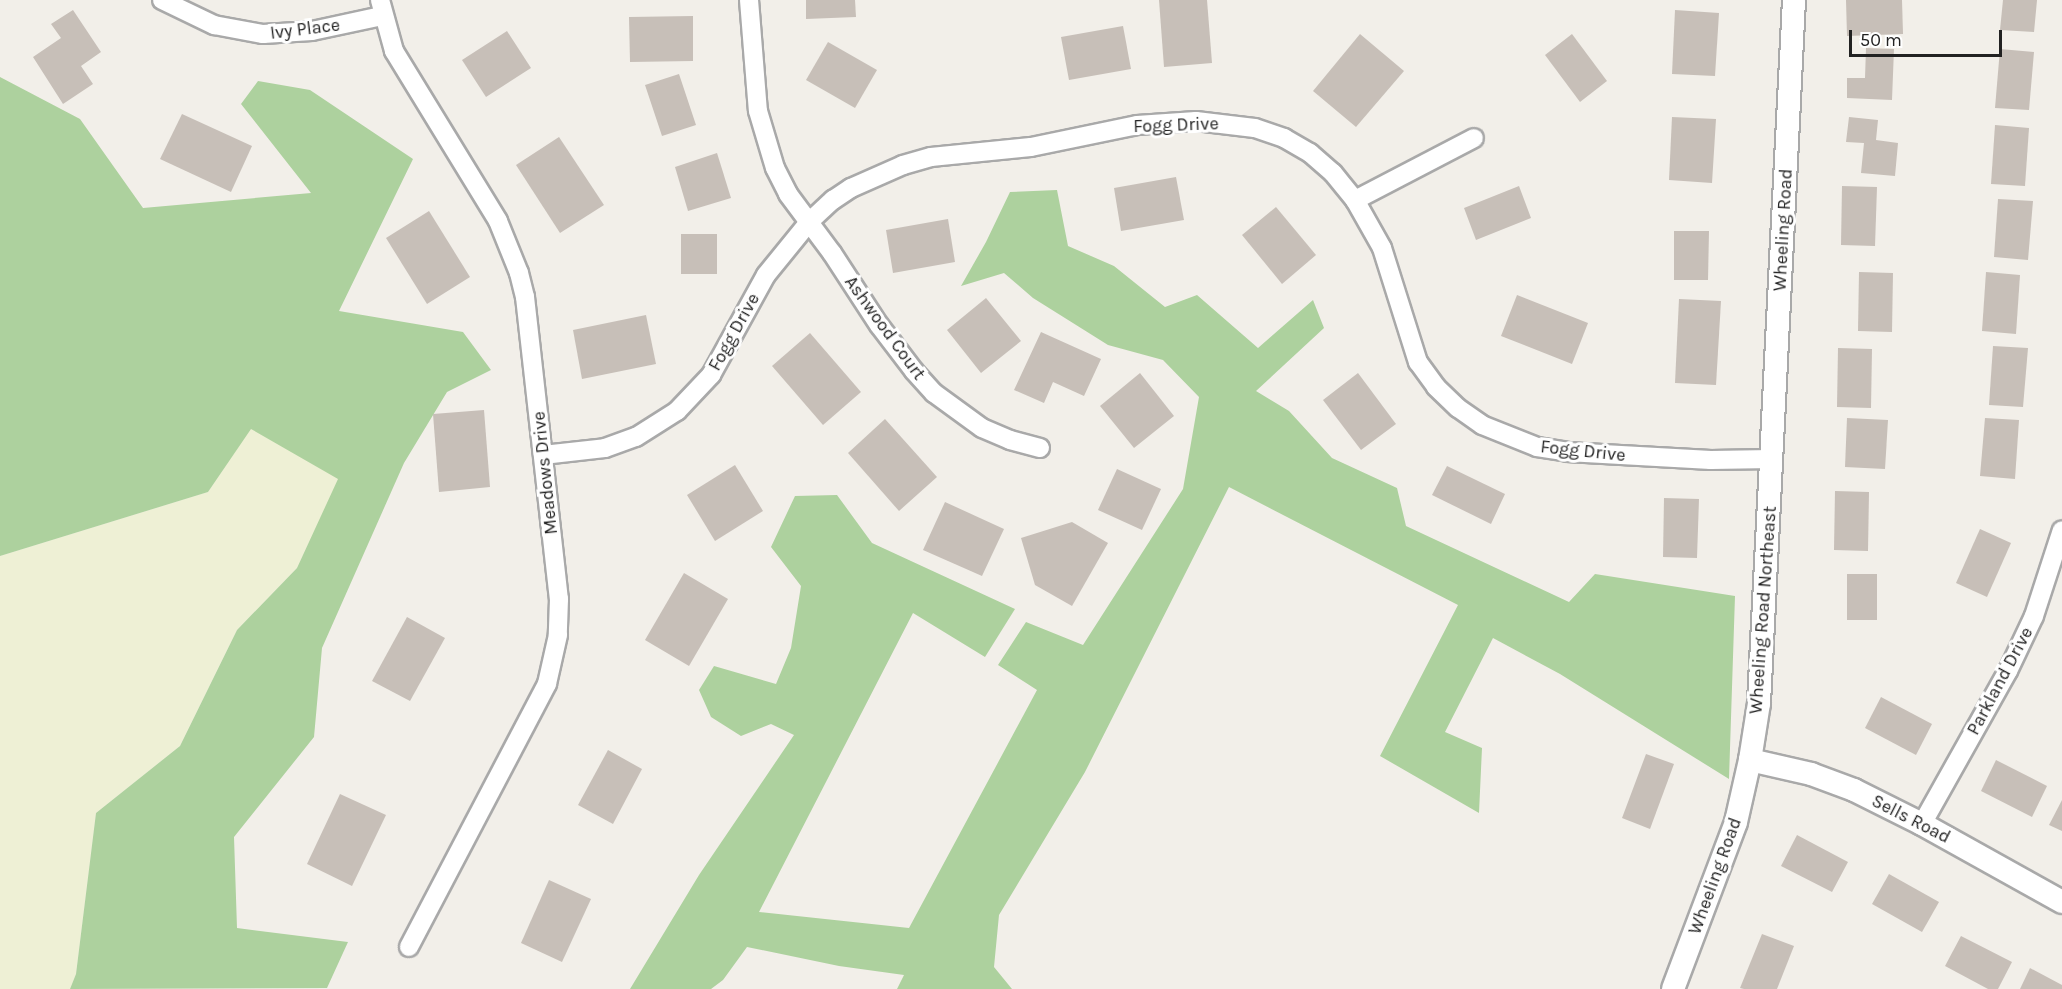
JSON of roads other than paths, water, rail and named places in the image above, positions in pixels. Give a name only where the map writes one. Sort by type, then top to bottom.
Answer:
[{"type":"street","name":"Ivy Place","points":[[162,0],[214,25],[263,34],[312,31],[381,8]]},
{"type":"street","points":[[749,0],[754,76],[765,140],[788,194],[809,222]]},
{"type":"street","name":"Wheeling Road","points":[[1772,459],[1794,0]]},
{"type":"street","name":"Meadows Drive","points":[[381,8],[394,51],[405,73],[498,221],[512,250],[525,297],[559,599],[554,660],[547,684],[409,947]]},
{"type":"street","name":"Fogg Drive","points":[[543,455],[605,448],[636,437],[677,411],[711,375],[766,274],[809,222],[833,200],[851,189],[903,165],[931,156],[1031,147],[1137,125],[1196,121],[1255,128],[1284,138],[1310,153],[1333,172],[1354,200],[1382,248],[1418,362],[1436,387],[1458,408],[1482,425],[1537,447],[1567,452],[1711,460],[1772,459]]},
{"type":"street","points":[[1354,200],[1474,138]]},
{"type":"street","name":"Ashwood Court","points":[[809,222],[879,325],[934,393],[982,428],[1010,440],[1040,448]]},
{"type":"street","name":"Wheeling Road Northeast","points":[[1750,760],[1758,703],[1772,459]]},
{"type":"street","name":"Parkland Drive","points":[[1922,824],[2008,671],[2058,560],[2062,530]]},
{"type":"street","name":"Wheeling Road","points":[[1673,989],[1736,822],[1750,760]]},
{"type":"street","name":"Sells Road","points":[[1750,760],[1810,774],[1854,790],[1922,824],[2062,902]]}]
